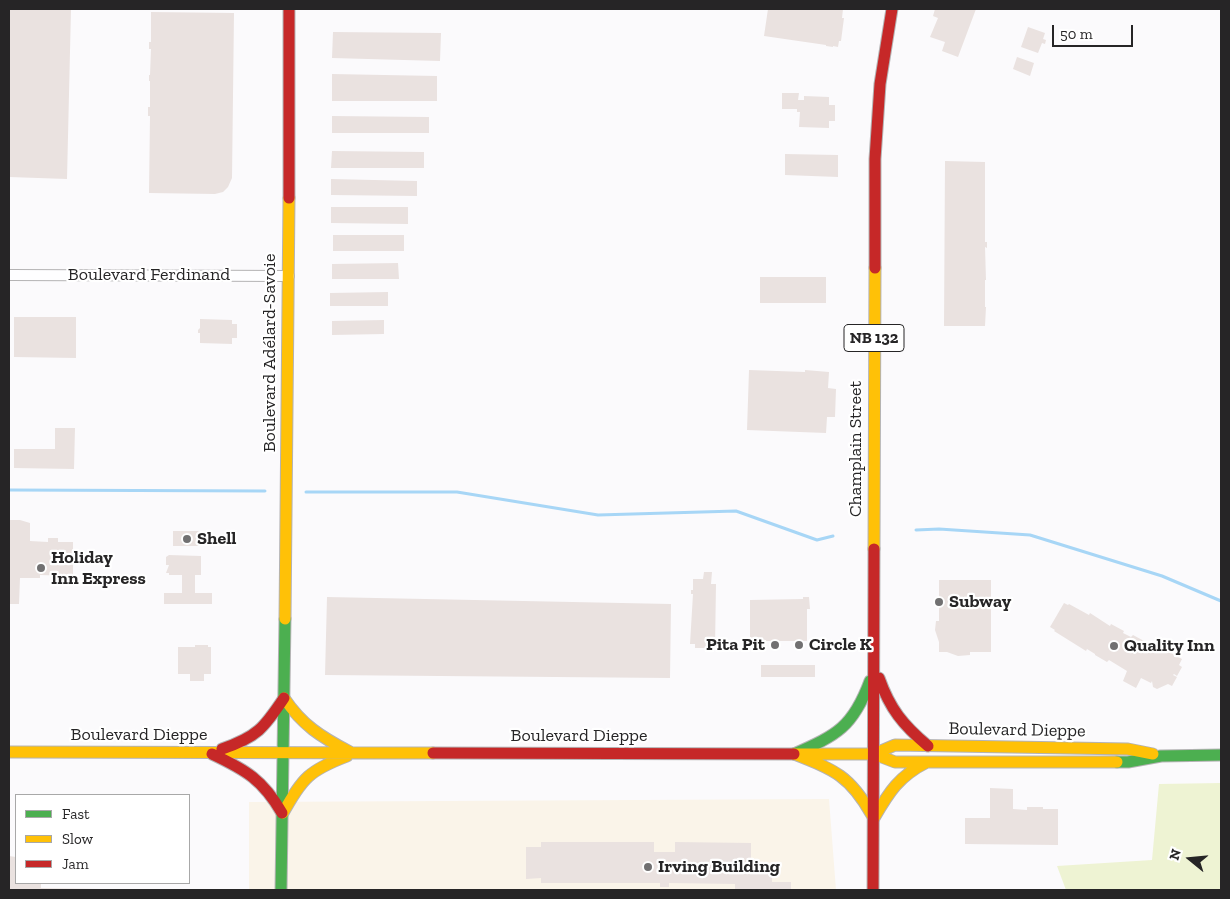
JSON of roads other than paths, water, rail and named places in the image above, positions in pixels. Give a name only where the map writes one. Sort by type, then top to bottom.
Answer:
[{"type":"main road","name":"Boulevard Adélard-Savoie","points":[[282,813],[289,276],[289,9]]},
{"type":"main road","name":"Champlain Street","points":[[873,890],[875,159],[880,84],[892,9]]},
{"type":"main road","points":[[875,668],[886,699],[895,715],[928,746]]},
{"type":"main road","points":[[794,754],[828,740],[849,724],[862,704],[875,668]]},
{"type":"main road","points":[[209,753],[251,738],[264,728],[284,698],[298,719],[310,729],[353,754]]},
{"type":"main road","name":"Boulevard Dieppe","points":[[874,754],[896,745],[1128,749],[1161,756]]},
{"type":"main road","name":"Boulevard Dieppe","points":[[9,752],[874,754],[895,762],[1128,762],[1161,756],[1221,755]]},
{"type":"main road","points":[[209,753],[241,768],[261,782],[274,798],[282,813],[281,890]]},
{"type":"main road","points":[[282,813],[303,781],[312,772],[353,754]]},
{"type":"main road","points":[[794,754],[828,767],[848,780],[857,789],[873,819]]},
{"type":"main road","points":[[873,819],[892,788],[900,779],[913,768],[927,762]]},
{"type":"street","name":"Boulevard Ferdinand","points":[[9,275],[289,276]]},
{"type":"waterway","points":[[9,490],[265,491]]},
{"type":"waterway","points":[[306,492],[457,492],[598,515],[736,511],[817,540],[833,536]]},
{"type":"waterway","points":[[916,530],[939,529],[1030,535],[1162,576],[1221,601]]},
{"type":"place","name":"Shell","points":[[187,539]]},
{"type":"place","name":"Holiday Inn Express","points":[[41,568]]},
{"type":"place","name":"Subway","points":[[939,602]]},
{"type":"place","name":"Pita Pit","points":[[775,645]]},
{"type":"place","name":"Circle K","points":[[799,645]]},
{"type":"place","name":"Quality Inn","points":[[1114,646]]},
{"type":"place","name":"Irving Building","points":[[648,867]]}]
